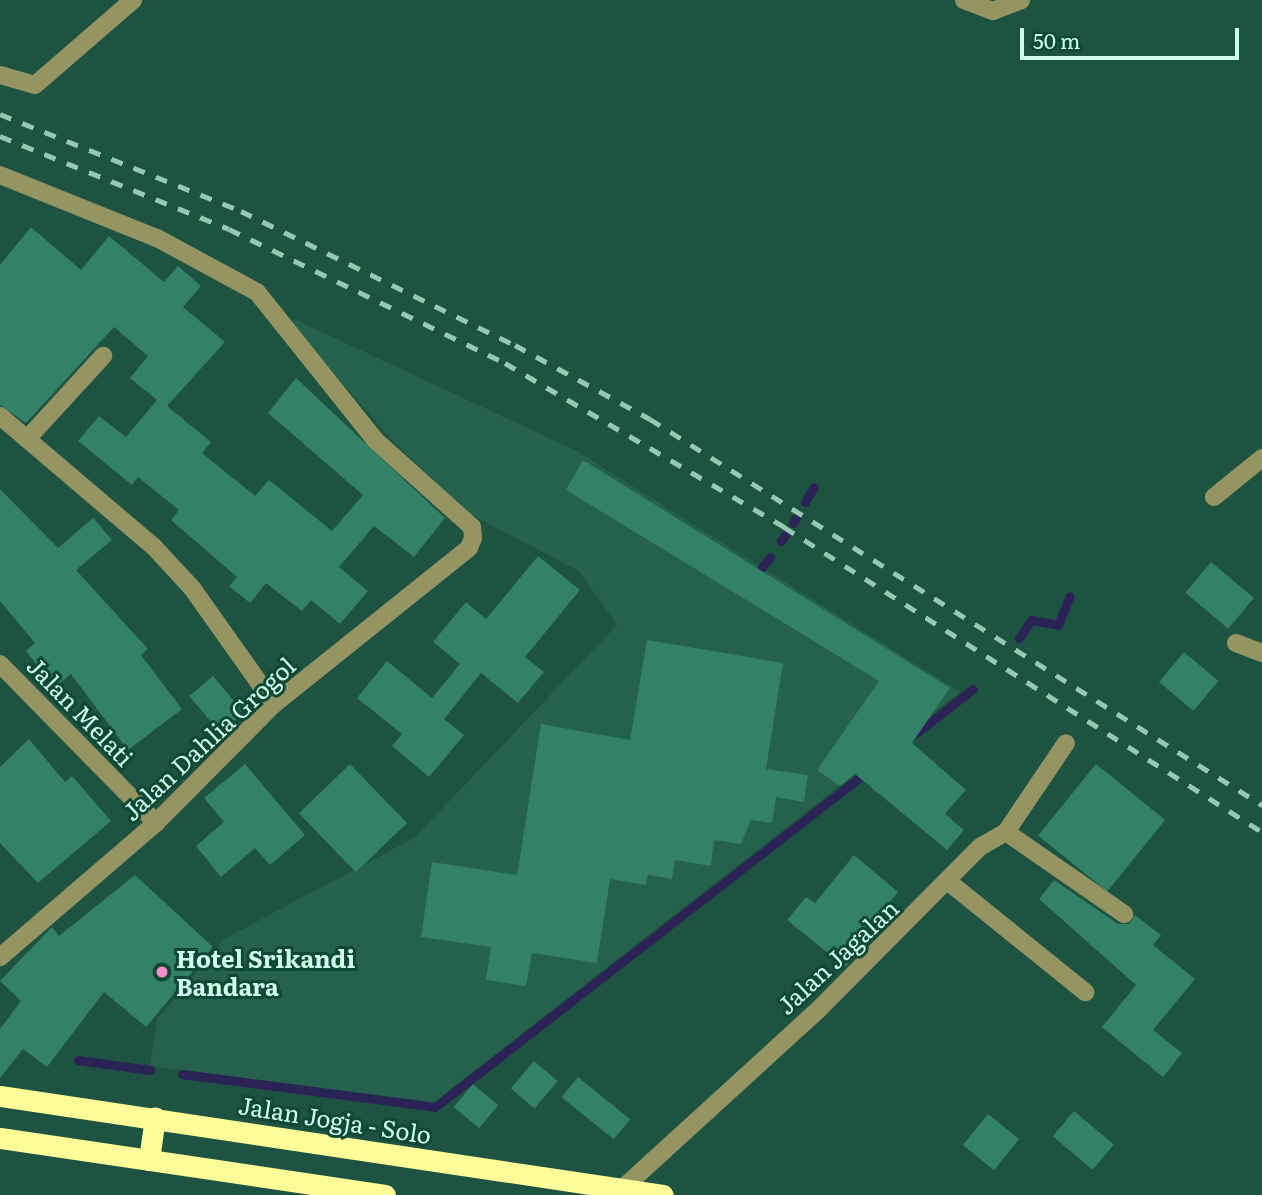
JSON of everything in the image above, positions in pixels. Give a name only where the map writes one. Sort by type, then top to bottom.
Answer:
[{"type":"highway","name":"Jalan Jogja - Solo","points":[[0,1096],[155,1117],[663,1195]]},
{"type":"highway","points":[[149,1160],[155,1117]]},
{"type":"highway","points":[[0,1138],[385,1195]]},
{"type":"street","points":[[0,75],[35,85],[133,0]]},
{"type":"street","points":[[964,0],[993,11],[1021,0]]},
{"type":"street","name":"Jalan Dahlia Grogol","points":[[0,957],[156,823],[274,704],[469,548],[472,527],[375,440],[257,292],[157,238],[1,176]]},
{"type":"street","points":[[27,439],[103,356]]},
{"type":"street","points":[[0,416],[173,567],[274,704]]},
{"type":"street","points":[[1214,498],[1262,458]]},
{"type":"street","points":[[1236,643],[1262,653]]},
{"type":"street","name":"Jalan Melati","points":[[0,664],[156,823]]},
{"type":"street","name":"Jalan Jagalan","points":[[622,1189],[950,883],[980,847],[1006,832],[1066,743]]},
{"type":"street","points":[[1006,832],[1124,914]]},
{"type":"street","points":[[950,883],[1085,992]]},
{"type":"shaded area","points":[[294,319],[575,450],[960,692],[434,1102],[150,1066],[157,1019],[224,939],[414,838],[617,625],[579,571],[468,513],[392,440],[290,323]]},
{"type":"building","points":[[31,227],[81,270],[109,236],[164,282],[178,266],[201,286],[183,307],[225,342],[167,406],[211,442],[202,453],[255,496],[269,480],[332,531],[363,495],[268,413],[296,378],[445,518],[414,557],[374,526],[339,567],[368,591],[340,624],[311,600],[302,611],[266,583],[250,603],[229,586],[237,577],[171,520],[179,510],[138,477],[132,485],[78,441],[99,416],[126,437],[157,400],[130,378],[148,356],[114,327],[26,423],[0,405],[0,265]]},
{"type":"building","points":[[583,460],[950,688],[912,743],[966,790],[945,814],[964,830],[947,850],[855,774],[840,786],[817,770],[879,681],[566,490]]},
{"type":"building","points":[[0,489],[58,548],[93,518],[112,540],[76,570],[148,649],[141,655],[182,709],[128,750],[71,674],[55,687],[26,651],[35,643],[0,601]]},
{"type":"building","points":[[538,556],[580,590],[525,657],[544,672],[518,703],[481,673],[444,719],[464,735],[429,777],[392,746],[402,734],[357,698],[387,661],[432,698],[460,664],[433,642],[466,602],[486,619]]},
{"type":"building","points":[[1211,562],[1254,598],[1228,629],[1185,593]]},
{"type":"building","points":[[647,640],[783,663],[766,769],[808,775],[804,802],[776,797],[772,823],[751,820],[741,844],[714,840],[711,866],[675,860],[672,879],[648,875],[646,885],[610,879],[597,963],[532,953],[526,986],[486,980],[491,947],[421,937],[432,862],[517,875],[541,724],[630,740]]},
{"type":"building","points":[[1184,652],[1218,681],[1193,711],[1159,682]]},
{"type":"building","points":[[213,676],[244,713],[220,733],[189,696]]},
{"type":"building","points":[[29,739],[65,782],[72,776],[111,821],[38,883],[0,843],[0,767]]},
{"type":"building","points":[[245,764],[305,835],[270,865],[255,848],[221,877],[196,846],[224,822],[204,798]]},
{"type":"building","points":[[350,764],[407,823],[356,872],[299,813]]},
{"type":"building","points":[[1096,764],[1165,820],[1107,892],[1038,835]]},
{"type":"building","points":[[854,855],[898,892],[859,940],[866,945],[845,967],[787,920],[806,897],[815,903]]},
{"type":"building","points":[[135,875],[213,947],[146,1027],[104,992],[47,1067],[23,1049],[0,1078],[0,1029],[21,1001],[0,981],[52,927],[59,936]]},
{"type":"building","points":[[1054,880],[1118,924],[1129,924],[1135,915],[1161,935],[1153,945],[1195,979],[1153,1030],[1182,1053],[1163,1077],[1102,1027],[1136,985],[1039,899]]},
{"type":"building","points":[[534,1061],[558,1081],[535,1109],[511,1089]]},
{"type":"building","points":[[578,1077],[630,1119],[614,1139],[562,1097]]},
{"type":"building","points":[[473,1084],[498,1105],[479,1128],[454,1107]]},
{"type":"building","points":[[1074,1111],[1114,1144],[1093,1170],[1053,1136]]},
{"type":"building","points":[[988,1114],[1019,1139],[994,1170],[963,1145]]},
{"type":"waterway","points":[[805,502],[814,487]]},
{"type":"waterway","points":[[793,523],[796,518]]},
{"type":"waterway","points":[[781,541],[785,535]]},
{"type":"waterway","points":[[762,567],[770,557]]},
{"type":"waterway","points":[[1019,638],[1031,620],[1058,625],[1070,596]]},
{"type":"waterway","points":[[915,734],[973,689]]},
{"type":"waterway","points":[[182,1074],[435,1107],[868,771]]},
{"type":"waterway","points":[[78,1060],[150,1070]]},
{"type":"railway","points":[[0,114],[241,211],[515,345],[650,419],[1262,805]]},
{"type":"railway","points":[[0,136],[229,229],[505,363],[784,527],[1262,832]]},
{"type":"place","name":"Hotel Srikandi Bandara","points":[[162,972]]}]
